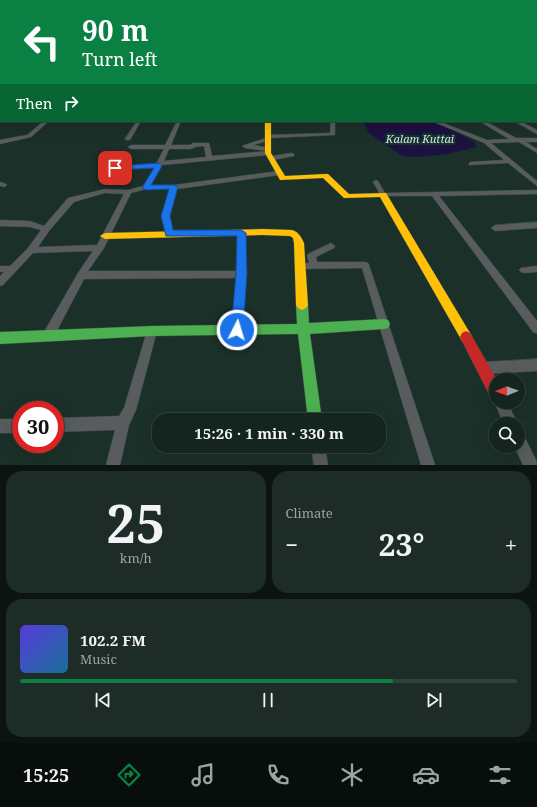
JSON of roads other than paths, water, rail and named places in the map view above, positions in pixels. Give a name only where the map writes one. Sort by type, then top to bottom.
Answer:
[{"type":"street","points":[[0,142],[29,136],[46,122]]},
{"type":"street","points":[[128,139],[138,122]]},
{"type":"street","points":[[146,188],[160,164],[179,122]]},
{"type":"street","points":[[268,122],[270,153],[279,173],[283,178],[325,176],[347,196],[537,192]]},
{"type":"street","points":[[292,155],[270,153],[245,146],[268,138],[333,134],[332,122]]},
{"type":"street","points":[[436,122],[486,142],[537,184]]},
{"type":"street","points":[[483,122],[537,151]]},
{"type":"street","points":[[518,122],[537,132]]},
{"type":"street","points":[[525,126],[537,124]]},
{"type":"street","points":[[486,142],[537,140]]},
{"type":"street","points":[[131,147],[191,147],[193,144],[206,144],[209,159]]},
{"type":"street","points":[[115,168],[270,153]]},
{"type":"street","points":[[471,164],[508,160]]},
{"type":"street","points":[[0,282],[31,250],[46,229],[71,200],[106,191],[128,192],[146,188],[174,187],[279,173]]},
{"type":"street","points":[[376,182],[382,195],[489,378]]},
{"type":"street","points":[[169,233],[166,216],[174,187]]},
{"type":"street","points":[[48,336],[81,275],[100,248],[104,236],[128,192]]},
{"type":"street","points":[[434,194],[537,329]]},
{"type":"street","points":[[0,223],[30,224],[46,229]]},
{"type":"street","points":[[495,228],[537,226]]},
{"type":"street","points":[[104,236],[169,233],[292,233],[297,237],[299,243],[303,329],[314,413]]},
{"type":"street","points":[[237,330],[241,274],[241,233]]},
{"type":"street","points":[[314,266],[311,256],[331,246]]},
{"type":"street","points":[[31,250],[100,248]]},
{"type":"street","points":[[299,266],[365,265],[428,465]]},
{"type":"street","points":[[87,266],[110,275]]},
{"type":"street","points":[[0,269],[12,269]]},
{"type":"street","points":[[524,270],[537,269]]},
{"type":"street","points":[[81,275],[241,274]]},
{"type":"street","points":[[0,338],[152,331],[303,329],[384,324]]},
{"type":"street","points":[[113,465],[123,423],[130,410],[152,331]]},
{"type":"street","points":[[484,368],[537,365]]},
{"type":"street","points":[[64,425],[123,423]]},
{"type":"street","points":[[0,426],[12,426]]},
{"type":"street","points":[[319,453],[321,465]]},
{"type":"street","points":[[525,453],[531,465]]},
{"type":"water","name":"Kalam Kuttai","points":[[364,122],[431,122],[448,128],[473,141],[477,147],[447,154],[417,157],[402,156],[369,133]]}]
